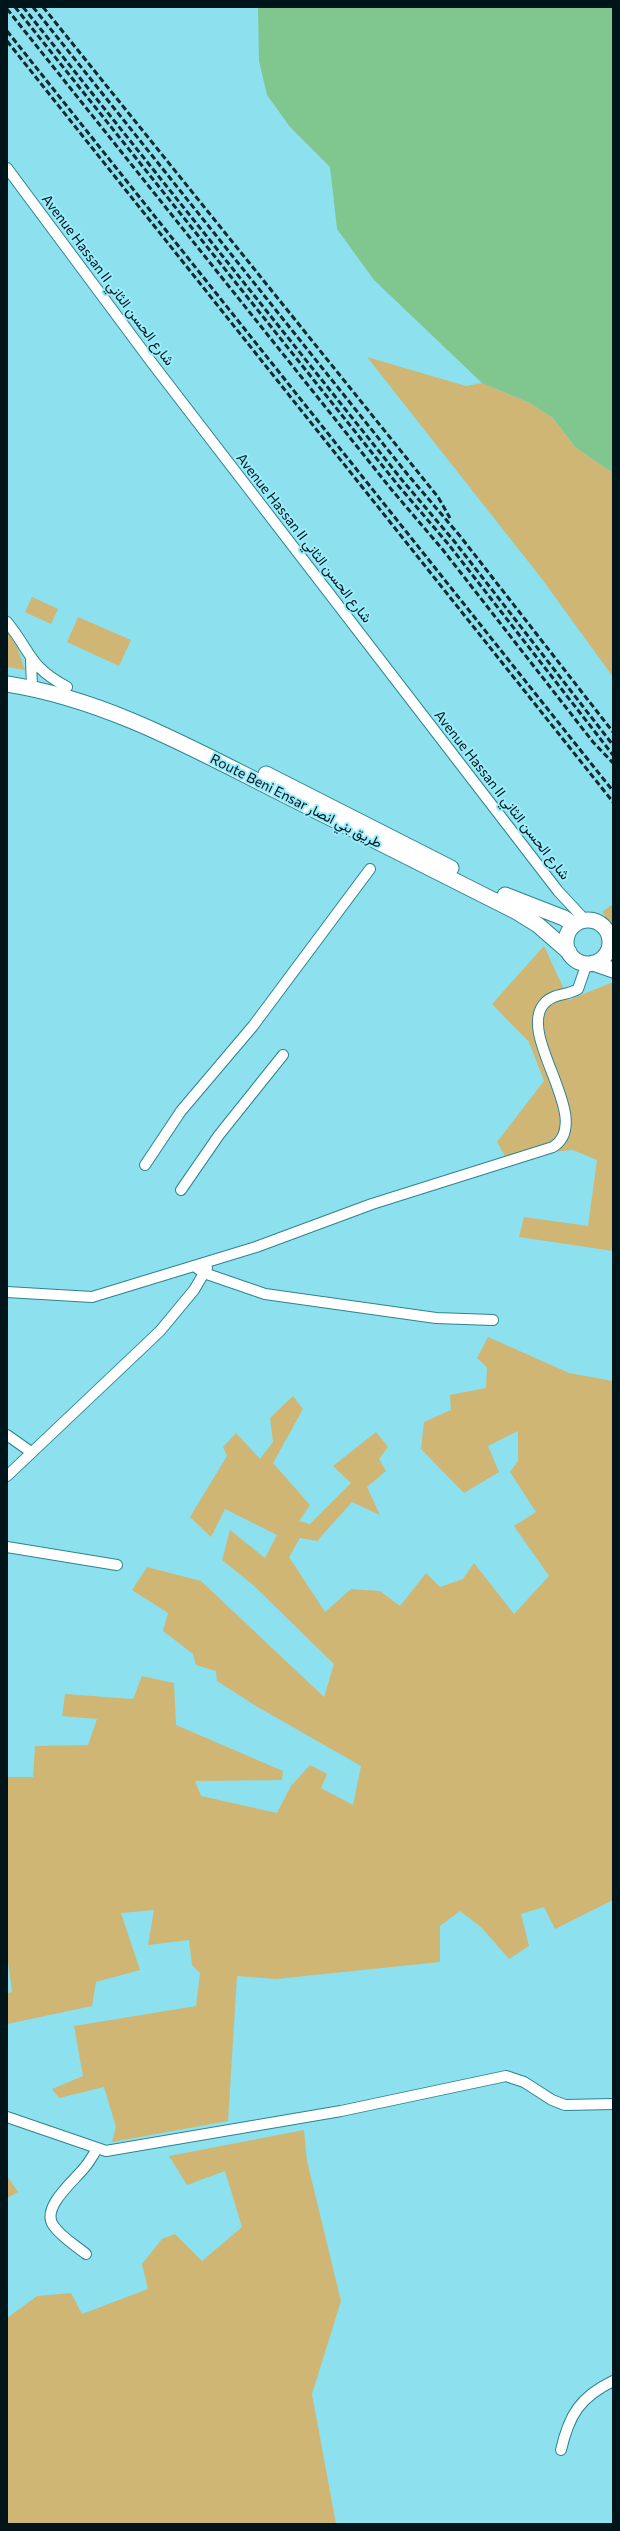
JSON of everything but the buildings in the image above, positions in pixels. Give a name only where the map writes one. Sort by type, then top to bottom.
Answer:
[{"type":"highway","name":"Route Beni Ensar طريق بني انصار","points":[[7,673],[162,733],[517,912],[538,925],[569,952]]},
{"type":"highway","name":"Route Beni Ensar طريق بني انصار","points":[[7,684],[32,682],[67,687],[145,715],[336,808],[519,902],[579,922]]},
{"type":"highway","points":[[590,963],[603,957],[609,948],[610,934],[598,922],[579,922],[566,940],[569,952],[574,959],[613,970]]},
{"type":"street","name":"Avenue Hassan II شارع الحسن الثاني","points":[[7,168],[152,363],[558,891],[579,922]]},
{"type":"street","points":[[7,622],[31,660],[46,675],[67,687]]},
{"type":"street","points":[[31,660],[32,682]]},
{"type":"street","points":[[145,1165],[181,1111],[253,1026],[370,869]]},
{"type":"street","points":[[7,1292],[92,1297],[212,1261],[372,1204],[558,1143],[565,1131],[566,1111],[546,1060],[538,1015],[543,1005],[553,997],[578,989],[590,963]]},
{"type":"street","points":[[181,1190],[219,1135],[283,1055]]},
{"type":"street","points":[[7,1476],[160,1331],[212,1261]]},
{"type":"street","points":[[194,1266],[204,1273],[265,1294],[436,1318],[493,1320]]},
{"type":"street","points":[[7,1435],[31,1452]]},
{"type":"street","points":[[7,1547],[117,1565]]},
{"type":"street","points":[[7,2117],[106,2151],[340,2111],[506,2076],[524,2082],[552,2100],[565,2105],[613,2104]]},
{"type":"street","points":[[86,2254],[61,2234],[52,2224],[50,2217],[57,2199],[85,2168],[97,2149]]},
{"type":"street","points":[[561,2450],[566,2425],[577,2408],[596,2389],[613,2381]]},
{"type":"shaded area","points":[[258,7],[613,7],[613,473],[575,447],[553,418],[528,402],[482,383],[374,280],[337,229],[330,167],[290,127],[267,95],[259,61]]},
{"type":"shaded area","points":[[367,357],[466,386],[482,383],[528,402],[553,418],[575,447],[613,473],[613,677],[542,579]]},
{"type":"shaded area","points":[[32,597],[58,609],[51,624],[25,612]]},
{"type":"shaded area","points":[[78,617],[131,640],[119,666],[67,642]]},
{"type":"shaded area","points":[[7,631],[17,647],[25,670],[7,667]]},
{"type":"shaded area","points":[[613,904],[613,925],[602,912]]},
{"type":"shaded area","points":[[544,946],[569,1000],[613,982],[613,1251],[519,1237],[524,1217],[588,1226],[597,1160],[573,1150],[505,1156],[497,1142],[544,1081],[529,1042],[492,1004]]},
{"type":"shaded area","points":[[488,1337],[569,1373],[613,1381],[613,1900],[555,1929],[544,1907],[521,1914],[529,1946],[509,1959],[482,1928],[460,1911],[440,1926],[440,1962],[276,1979],[237,1976],[228,2121],[112,2142],[116,2127],[104,2087],[59,2098],[52,2089],[83,2076],[74,2026],[196,2006],[200,1973],[192,1965],[189,1940],[148,1945],[154,1910],[121,1913],[140,1970],[96,1982],[92,2006],[7,2024],[7,1993],[12,1992],[7,1954],[7,1777],[33,1777],[35,1746],[88,1745],[97,1719],[62,1716],[65,1694],[133,1699],[142,1676],[174,1683],[176,1725],[283,1771],[282,1780],[195,1781],[201,1796],[277,1813],[291,1786],[310,1765],[327,1774],[321,1788],[353,1805],[361,1766],[256,1706],[217,1681],[216,1671],[196,1665],[193,1654],[163,1631],[168,1613],[132,1590],[147,1567],[201,1581],[324,1697],[334,1664],[252,1584],[222,1560],[230,1530],[265,1558],[277,1535],[225,1509],[211,1537],[190,1517],[227,1456],[223,1447],[236,1433],[260,1459],[273,1442],[270,1418],[293,1396],[303,1409],[273,1463],[310,1505],[299,1521],[310,1524],[351,1483],[333,1466],[376,1432],[388,1447],[379,1459],[386,1471],[367,1487],[380,1515],[352,1502],[317,1541],[300,1538],[289,1557],[325,1612],[351,1589],[380,1591],[400,1606],[426,1573],[440,1587],[463,1579],[474,1563],[514,1614],[549,1576],[514,1526],[536,1512],[510,1472],[518,1461],[518,1431],[488,1446],[499,1472],[464,1493],[421,1449],[424,1422],[451,1410],[450,1395],[486,1388],[487,1367],[477,1358]]},
{"type":"shaded area","points":[[304,2130],[307,2161],[341,2301],[312,2394],[336,2524],[7,2524],[7,2318],[37,2296],[71,2293],[82,2314],[148,2289],[142,2264],[162,2239],[175,2234],[202,2261],[242,2227],[225,2171],[187,2185],[169,2156]]},
{"type":"shaded area","points":[[7,2176],[18,2192],[7,2198]]},
{"type":"railway","points":[[15,7],[397,484],[449,545],[613,755]]},
{"type":"railway","points":[[23,7],[402,480],[454,541],[613,745]]},
{"type":"railway","points":[[33,7],[408,475],[460,536],[613,732]]},
{"type":"railway","points":[[43,7],[438,497],[450,518]]},
{"type":"railway","points":[[7,9],[391,489],[443,550],[593,742],[613,763]]},
{"type":"railway","points":[[7,31],[613,791]]},
{"type":"railway","points":[[7,41],[613,802]]}]
